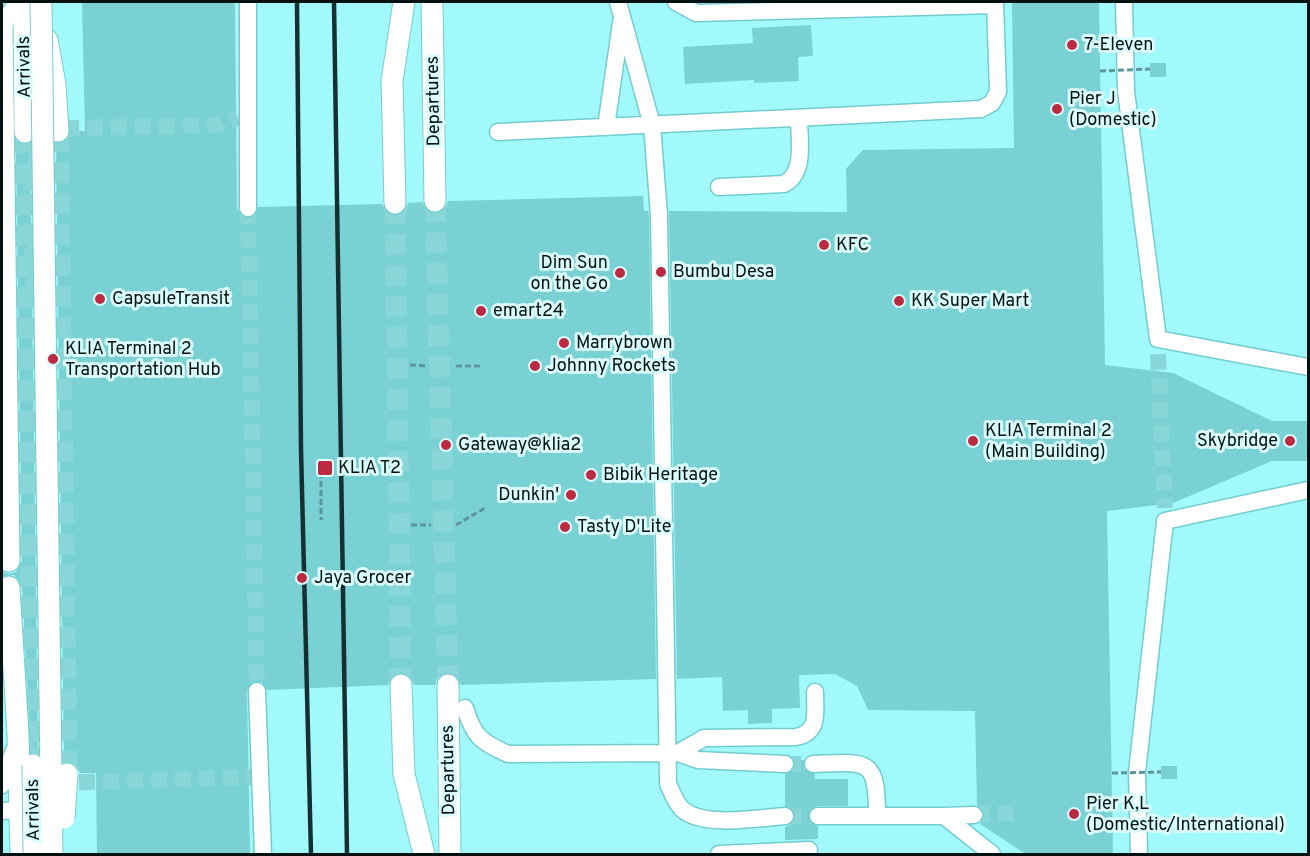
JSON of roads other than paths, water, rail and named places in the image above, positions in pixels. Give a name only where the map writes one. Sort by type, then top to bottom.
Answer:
[{"type":"main road","name":"Arrivals","points":[[24,2],[25,132]]},
{"type":"main road","points":[[41,2],[55,84],[58,131]]},
{"type":"main road","points":[[41,2],[52,855]]},
{"type":"main road","points":[[395,203],[392,81],[404,2]]},
{"type":"main road","name":"Departures","points":[[432,2],[435,201]]},
{"type":"main road","points":[[2,24],[9,561]]},
{"type":"main road","points":[[9,587],[18,734],[11,784],[11,811],[21,855]]},
{"type":"main road","points":[[401,685],[404,774],[424,855]]},
{"type":"main road","name":"Departures","points":[[448,685],[450,855]]},
{"type":"main road","name":"Arrivals","points":[[33,763],[34,855]]},
{"type":"main road","points":[[58,855],[65,816],[67,774]]},
{"type":"lane","points":[[2,36],[7,17],[17,2]]},
{"type":"lane","points":[[248,2],[243,112],[249,207]]},
{"type":"lane","points":[[498,132],[981,109],[992,103],[998,92],[995,3],[696,13],[676,2]]},
{"type":"lane","points":[[1125,2],[1126,91],[1158,347],[1308,367]]},
{"type":"lane","points":[[622,6],[652,125],[659,215],[672,753],[668,784],[682,809],[698,818],[717,820],[785,816]]},
{"type":"lane","points":[[606,127],[622,6]]},
{"type":"lane","points":[[719,187],[784,184],[792,180],[798,172],[799,118]]},
{"type":"lane","points":[[1139,855],[1137,772],[1165,514],[1308,490]]},
{"type":"lane","points":[[257,691],[263,855]]},
{"type":"lane","points":[[672,753],[704,738],[807,735],[815,724],[815,692]]},
{"type":"lane","points":[[465,708],[472,731],[487,745],[508,754],[672,753],[698,760],[785,764]]},
{"type":"lane","points":[[813,764],[850,762],[865,765],[873,773],[877,783],[877,816]]},
{"type":"lane","points":[[11,784],[33,763]]},
{"type":"lane","points":[[818,816],[974,815]]},
{"type":"lane","points":[[944,816],[992,855]]},
{"type":"lane","points":[[718,855],[809,850]]},
{"type":"tunnel","points":[[34,287],[31,185],[37,158],[52,140],[71,128],[220,125],[238,118]]},
{"type":"tunnel","points":[[58,131],[67,774]]},
{"type":"tunnel","points":[[25,132],[33,765]]},
{"type":"tunnel","points":[[435,201],[448,685]]},
{"type":"tunnel","points":[[395,203],[401,685]]},
{"type":"tunnel","points":[[248,208],[257,691]]},
{"type":"tunnel","points":[[1158,354],[1165,508]]},
{"type":"tunnel","points":[[32,762],[42,732],[42,718]]},
{"type":"tunnel","points":[[785,764],[813,764]]},
{"type":"tunnel","points":[[55,783],[261,777]]},
{"type":"tunnel","points":[[974,815],[1018,813]]},
{"type":"tunnel","points":[[785,816],[818,816]]},
{"type":"railway","points":[[297,2],[301,449],[311,854]]},
{"type":"railway","points":[[334,2],[347,854]]},
{"type":"place","name":"7-Eleven","points":[[1072,45]]},
{"type":"place","name":"Pier J (Domestic)","points":[[1057,109]]},
{"type":"place","name":"KFC","points":[[824,245]]},
{"type":"place","name":"Bumbu Desa","points":[[661,272]]},
{"type":"place","name":"Dim Sun on the Go","points":[[620,273]]},
{"type":"place","name":"CapsuleTransit","points":[[100,299]]},
{"type":"place","name":"KK Super Mart","points":[[899,301]]},
{"type":"place","name":"emart24","points":[[481,311]]},
{"type":"place","name":"Marrybrown","points":[[564,343]]},
{"type":"place","name":"KLIA Terminal 2 Transportation Hub","points":[[53,359]]},
{"type":"place","name":"Johnny Rockets","points":[[535,366]]},
{"type":"place","name":"KLIA Terminal 2 (Main Building)","points":[[973,441]]},
{"type":"place","name":"Skybridge","points":[[1290,441]]},
{"type":"place","name":"Gateway@klia2","points":[[446,445]]},
{"type":"place","name":"KLIA T2","points":[[325,468]]},
{"type":"place","name":"Bibik Heritage","points":[[591,475]]},
{"type":"place","name":"Dunkin'","points":[[571,495]]},
{"type":"place","name":"Tasty D'Lite","points":[[565,527]]},
{"type":"place","name":"Jaya Grocer","points":[[302,578]]},
{"type":"place","name":"Pier K,L (Domestic/International)","points":[[1074,814]]}]
